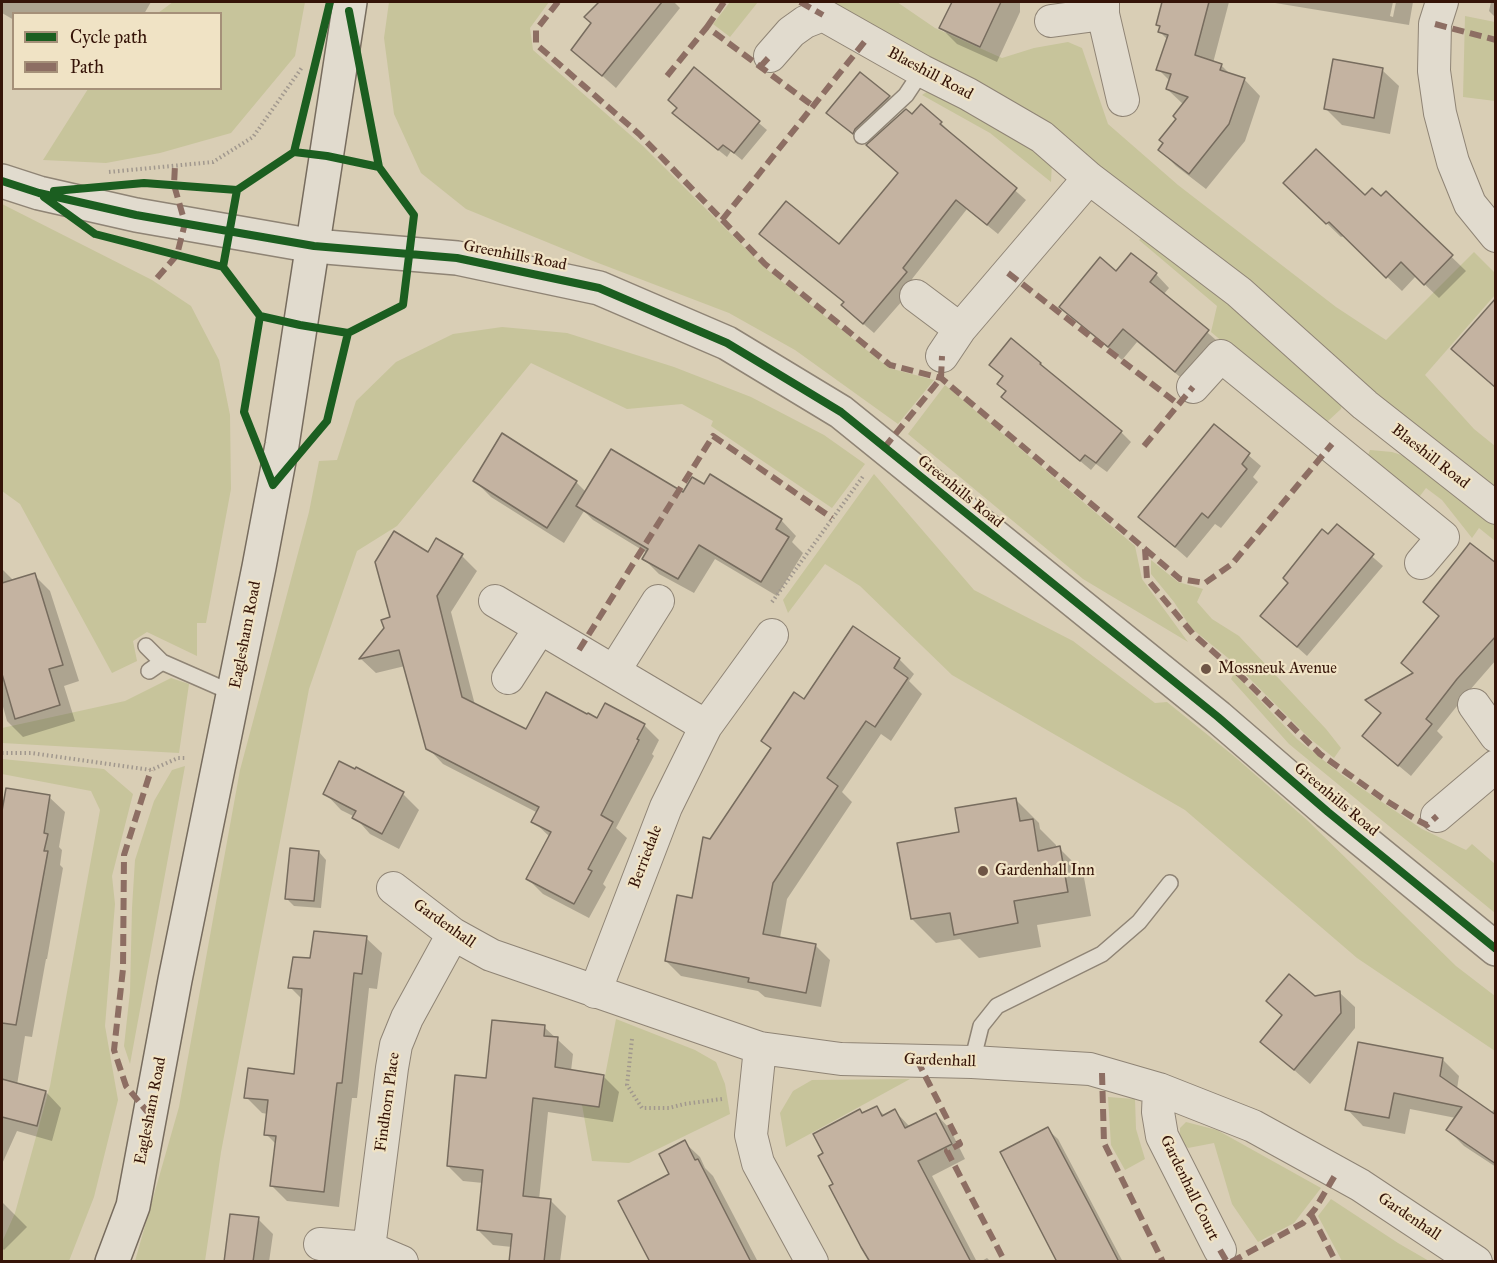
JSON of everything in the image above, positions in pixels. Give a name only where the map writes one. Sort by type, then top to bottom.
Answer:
[{"type":"street","name":"Eaglesham Road","points":[[112,1262],[133,1206],[282,445],[350,2]]},
{"type":"street","points":[[1442,2],[1435,24],[1434,71],[1440,113],[1452,162],[1470,204],[1496,236]]},
{"type":"street","points":[[1051,21],[1103,8],[1124,100]]},
{"type":"street","name":"Blaeshill Road","points":[[770,56],[791,32],[823,15],[1042,137],[1089,178],[1239,292],[1365,405],[1496,508]]},
{"type":"street","points":[[942,356],[960,329],[1089,178]]},
{"type":"street","name":"Greenhills Road","points":[[2,181],[39,193],[136,215],[314,246],[457,258],[599,288],[727,343],[841,412],[1218,717],[1328,812],[1496,949]]},
{"type":"street","points":[[916,296],[960,329]]},
{"type":"street","points":[[1193,387],[1221,356],[1332,444],[1443,537],[1421,563]]},
{"type":"street","points":[[1332,444],[1365,405]]},
{"type":"street","points":[[495,601],[706,726]]},
{"type":"street","points":[[614,671],[658,601]]},
{"type":"street","points":[[508,678],[540,628]]},
{"type":"street","name":"Berriedale","points":[[595,992],[666,807],[706,726],[772,635]]},
{"type":"street","points":[[1474,705],[1496,736]]},
{"type":"street","points":[[1437,816],[1496,766]]},
{"type":"street","name":"Gardenhall","points":[[393,888],[453,934],[491,955],[760,1048],[841,1059],[972,1062],[1090,1069],[1160,1089],[1253,1126],[1360,1185],[1476,1262]]},
{"type":"street","name":"Findhorn Place","points":[[369,1248],[396,1045],[407,1018],[453,934]]},
{"type":"street","points":[[760,1048],[751,1135],[758,1163],[812,1262]]},
{"type":"street","name":"Gardenhall Court","points":[[1160,1089],[1158,1112],[1162,1136],[1220,1250]]},
{"type":"street","points":[[320,1244],[369,1248],[402,1262]]},
{"type":"lane","points":[[862,136],[906,95],[922,71]]},
{"type":"lane","points":[[146,646],[155,667],[235,693]]},
{"type":"lane","points":[[972,1062],[981,1026],[997,1006],[1102,954],[1139,922],[1170,883]]},
{"type":"path","points":[[107,172],[213,162],[253,137],[305,63]]},
{"type":"path","points":[[772,635],[770,604],[884,448]]},
{"type":"path","points":[[2,753],[31,753],[151,770],[178,758],[219,759]]},
{"type":"path","points":[[636,1006],[627,1085],[642,1108],[669,1108],[755,1094]]},
{"type":"shaded area","points":[[173,2],[305,2],[295,56],[231,133],[160,153],[106,163],[43,160],[87,90],[222,90],[222,12],[159,12]]},
{"type":"shaded area","points":[[389,2],[549,2],[530,28],[533,50],[643,146],[765,268],[889,368],[934,380],[898,424],[795,350],[729,313],[466,209],[421,173],[394,114],[384,38]]},
{"type":"shaded area","points":[[730,2],[758,2],[730,37],[713,24]]},
{"type":"shaded area","points":[[821,2],[897,2],[935,28],[1002,58],[1034,48],[1068,42],[1082,48],[1108,124],[1178,185],[1336,307],[1386,340],[1474,252],[1495,273],[1495,295],[1425,375],[1474,429],[1495,446],[1495,493],[1301,330]]},
{"type":"shaded area","points":[[1465,16],[1495,22],[1495,101],[1463,97]]},
{"type":"shaded area","points":[[934,87],[1052,162],[1051,182],[990,133],[922,95]]},
{"type":"shaded area","points":[[2,204],[152,280],[191,306],[219,360],[230,415],[231,489],[206,623],[197,623],[197,656],[147,632],[133,641],[137,661],[112,673],[20,504],[2,491]]},
{"type":"shaded area","points":[[1147,233],[1344,397],[1341,409],[1328,421],[1316,420],[1211,332],[1217,306],[1139,240]]},
{"type":"shaded area","points":[[502,327],[567,333],[674,367],[751,397],[824,435],[865,464],[832,508],[711,426],[713,421],[682,404],[627,409],[531,363],[397,526],[357,551],[309,689],[221,1152],[205,1261],[135,1261],[179,1107],[240,770],[309,512],[319,461],[337,460],[356,401],[396,362],[453,334]]},
{"type":"shaded area","points":[[945,385],[1135,546],[1142,579],[1188,642],[1083,579],[908,434]]},
{"type":"shaded area","points":[[1370,450],[1392,452],[1432,465],[1495,521],[1495,541],[1479,528],[1472,538],[1442,500],[1426,488],[1417,500],[1366,460]]},
{"type":"shaded area","points":[[874,474],[974,590],[1073,641],[1155,703],[1167,702],[1307,820],[1456,966],[1495,996],[1495,1051],[1357,958],[1185,810],[952,675],[860,586],[825,564],[788,613],[783,600]]},
{"type":"shaded area","points":[[1151,560],[1178,582],[1203,589],[1197,602],[1212,619],[1239,636],[1326,729],[1341,748],[1334,758],[1309,738],[1233,662],[1191,628],[1174,602],[1151,574]]},
{"type":"shaded area","points":[[1234,673],[1297,739],[1342,775],[1422,829],[1466,850],[1472,844],[1495,864],[1495,913],[1289,744],[1231,679]]},
{"type":"shaded area","points":[[171,678],[189,684],[179,753],[2,743],[2,728],[125,701]]},
{"type":"shaded area","points":[[2,759],[104,769],[133,794],[112,876],[115,904],[105,1026],[118,1100],[94,1197],[69,1261],[2,1261],[2,1242],[15,1213],[50,1086],[100,810],[91,791],[2,774]]},
{"type":"shaded area","points":[[185,766],[130,1064],[124,1046],[130,992],[135,860],[154,801],[172,770]]},
{"type":"shaded area","points":[[616,1019],[695,1050],[716,1062],[725,1084],[730,1114],[629,1163],[592,1161],[582,1105],[599,1107]]},
{"type":"shaded area","points":[[910,1079],[786,1147],[780,1113],[793,1091],[812,1080]]},
{"type":"shaded area","points":[[1108,1097],[1135,1099],[1136,1129],[1145,1159],[1125,1170],[1111,1145]]},
{"type":"shaded area","points":[[1186,1122],[1217,1130],[1321,1188],[1294,1223],[1258,1242],[1232,1204],[1214,1143],[1188,1148],[1180,1140],[1180,1128]]},
{"type":"shaded area","points":[[1331,1199],[1429,1261],[1342,1261],[1318,1216]]},
{"type":"building","points":[[599,2],[662,2],[602,76],[571,50],[591,23],[584,17]]},
{"type":"building","points":[[952,2],[1001,2],[980,47],[939,28]]},
{"type":"building","points":[[1162,2],[1209,2],[1195,55],[1222,64],[1220,70],[1245,78],[1229,124],[1189,174],[1158,150],[1163,143],[1159,140],[1176,119],[1173,116],[1188,97],[1166,89],[1171,74],[1156,70],[1168,35],[1158,32],[1160,26],[1156,25]]},
{"type":"building","points":[[1333,59],[1383,68],[1374,118],[1324,109]]},
{"type":"building","points":[[694,67],[760,121],[734,153],[723,145],[718,150],[672,113],[677,108],[668,100]]},
{"type":"building","points":[[860,72],[890,96],[855,129],[853,134],[826,113]]},
{"type":"building","points":[[921,104],[942,122],[940,124],[1017,188],[987,225],[956,200],[903,268],[907,272],[863,324],[841,305],[844,302],[759,234],[786,201],[839,244],[898,173],[866,145],[906,109],[912,114]]},
{"type":"building","points":[[1316,149],[1365,195],[1372,188],[1381,196],[1386,191],[1453,255],[1424,285],[1401,262],[1386,278],[1329,222],[1326,224],[1283,183]]},
{"type":"building","points":[[1131,253],[1157,273],[1150,282],[1209,330],[1175,372],[1123,329],[1108,347],[1059,307],[1100,257],[1116,271]]},
{"type":"building","points":[[1496,298],[1496,388],[1451,349]]},
{"type":"building","points":[[1011,338],[1122,431],[1096,463],[1085,455],[1080,461],[1001,397],[1006,391],[997,384],[1003,376],[989,365]]},
{"type":"building","points":[[1214,424],[1250,453],[1242,464],[1247,469],[1208,518],[1202,513],[1175,547],[1138,517]]},
{"type":"building","points":[[502,433],[577,481],[547,528],[473,481]]},
{"type":"building","points":[[611,449],[683,492],[692,477],[704,484],[710,474],[782,519],[776,529],[789,537],[761,582],[699,545],[678,579],[642,559],[648,549],[576,506]]},
{"type":"building","points":[[1337,524],[1374,554],[1297,647],[1260,616],[1288,583],[1283,578],[1322,529],[1328,534]]},
{"type":"building","points":[[394,531],[428,552],[436,538],[463,554],[437,596],[462,697],[526,729],[546,692],[597,718],[605,703],[645,724],[601,815],[613,822],[588,869],[592,871],[574,904],[526,879],[551,832],[531,822],[539,807],[426,749],[399,650],[359,659],[384,628],[381,620],[390,617],[375,562]]},
{"type":"building","points":[[1470,543],[1496,563],[1496,636],[1457,679],[1426,719],[1432,724],[1398,766],[1362,736],[1381,713],[1365,700],[1413,673],[1401,663],[1439,616],[1423,602]]},
{"type":"building","points":[[35,573],[63,665],[49,669],[60,705],[15,719],[2,674],[2,583]]},
{"type":"building","points":[[853,626],[900,658],[894,668],[908,678],[875,727],[866,721],[827,778],[838,786],[773,883],[763,934],[816,944],[806,993],[748,982],[749,978],[665,961],[677,895],[692,898],[703,837],[710,839],[771,748],[761,741],[794,692],[804,699]]},
{"type":"building","points":[[339,761],[355,769],[356,767],[404,792],[382,834],[352,818],[356,811],[323,794]]},
{"type":"building","points":[[6,788],[50,795],[44,833],[48,834],[44,851],[48,851],[16,1025],[2,1023],[2,811]]},
{"type":"building","name":"Gardenhall Inn","points":[[1016,798],[1020,821],[1033,819],[1038,851],[1060,846],[1068,892],[1014,901],[1018,923],[954,935],[950,913],[911,919],[897,843],[959,832],[955,808]]},
{"type":"building","points":[[290,848],[319,851],[314,901],[285,899]]},
{"type":"building","points":[[314,931],[367,936],[362,974],[354,973],[342,1083],[337,1083],[324,1192],[270,1186],[276,1136],[264,1135],[268,1100],[244,1098],[248,1068],[294,1074],[302,989],[288,988],[293,957],[310,958]]},
{"type":"building","points":[[1289,974],[1315,996],[1340,991],[1341,1013],[1294,1070],[1260,1042],[1282,1015],[1266,1001]]},
{"type":"building","points":[[492,1020],[545,1025],[544,1036],[558,1037],[555,1067],[604,1075],[599,1107],[533,1098],[523,1196],[551,1199],[544,1262],[509,1262],[512,1234],[477,1230],[483,1170],[447,1166],[455,1075],[486,1078]]},
{"type":"building","points":[[1358,1042],[1443,1058],[1440,1076],[1496,1115],[1496,1164],[1446,1130],[1462,1107],[1394,1093],[1389,1118],[1345,1110]]},
{"type":"building","points":[[2,1079],[46,1091],[37,1126],[2,1117]]},
{"type":"building","points":[[877,1106],[882,1116],[895,1109],[905,1128],[936,1113],[952,1144],[918,1161],[971,1262],[870,1262],[829,1186],[833,1184],[818,1156],[823,1153],[813,1134],[860,1109],[862,1113]]},
{"type":"building","points":[[1048,1127],[1119,1262],[1057,1262],[1000,1152]]},
{"type":"building","points":[[685,1140],[695,1160],[698,1159],[751,1262],[650,1262],[618,1201],[669,1174],[659,1154]]},
{"type":"building","points":[[230,1214],[259,1217],[253,1262],[224,1262]]},
{"type":"marked path","points":[[558,2],[536,30],[536,44],[639,134],[765,264],[890,365],[941,378],[1145,549],[1147,579],[1193,634],[1242,677],[1320,754],[1417,820],[1427,825],[1437,816]]},
{"type":"marked path","points":[[707,27],[724,2]]},
{"type":"marked path","points":[[800,2],[823,15]]},
{"type":"marked path","points":[[1435,24],[1496,40]]},
{"type":"marked path","points":[[667,76],[707,27],[813,106]]},
{"type":"marked path","points":[[722,220],[866,40]]},
{"type":"marked path","points":[[760,67],[770,56]]},
{"type":"marked path","points":[[157,278],[177,255],[185,223],[174,185],[175,165]]},
{"type":"marked path","points":[[1008,273],[1178,404]]},
{"type":"marked path","points":[[884,448],[941,378],[942,356]]},
{"type":"marked path","points":[[1144,446],[1193,387]]},
{"type":"marked path","points":[[579,650],[713,436],[832,518]]},
{"type":"marked path","points":[[1145,549],[1180,579],[1205,583],[1232,564],[1332,444]]},
{"type":"marked path","points":[[150,1115],[126,1086],[114,1050],[123,969],[124,855],[151,770]]},
{"type":"marked path","points":[[917,1060],[960,1144],[947,1151],[1005,1262]]},
{"type":"marked path","points":[[1102,1073],[1104,1143],[1163,1262]]},
{"type":"marked path","points":[[1231,1262],[1303,1223],[1315,1209],[1337,1172]]},
{"type":"marked path","points":[[1311,1214],[1336,1262]]},
{"type":"marked path","points":[[1220,1250],[1227,1262]]},
{"type":"cycle path","points":[[294,152],[330,2]]},
{"type":"cycle path","points":[[349,11],[379,167]]},
{"type":"cycle path","points":[[260,316],[244,412],[273,485],[327,421],[348,333],[403,305],[414,215],[379,167],[327,156],[294,152],[237,190],[223,267],[260,316],[348,333]]},
{"type":"cycle path","points":[[2,181],[39,193],[136,215],[314,246],[457,258],[599,288],[727,343],[841,412],[1218,717],[1328,812],[1496,949]]},
{"type":"cycle path","points":[[54,191],[144,183],[237,190]]},
{"type":"cycle path","points":[[44,197],[95,234],[223,267]]},
{"type":"place","name":"Mossneuk Avenue","points":[[1206,669]]},
{"type":"place","name":"Gardenhall Inn","points":[[983,871]]}]
